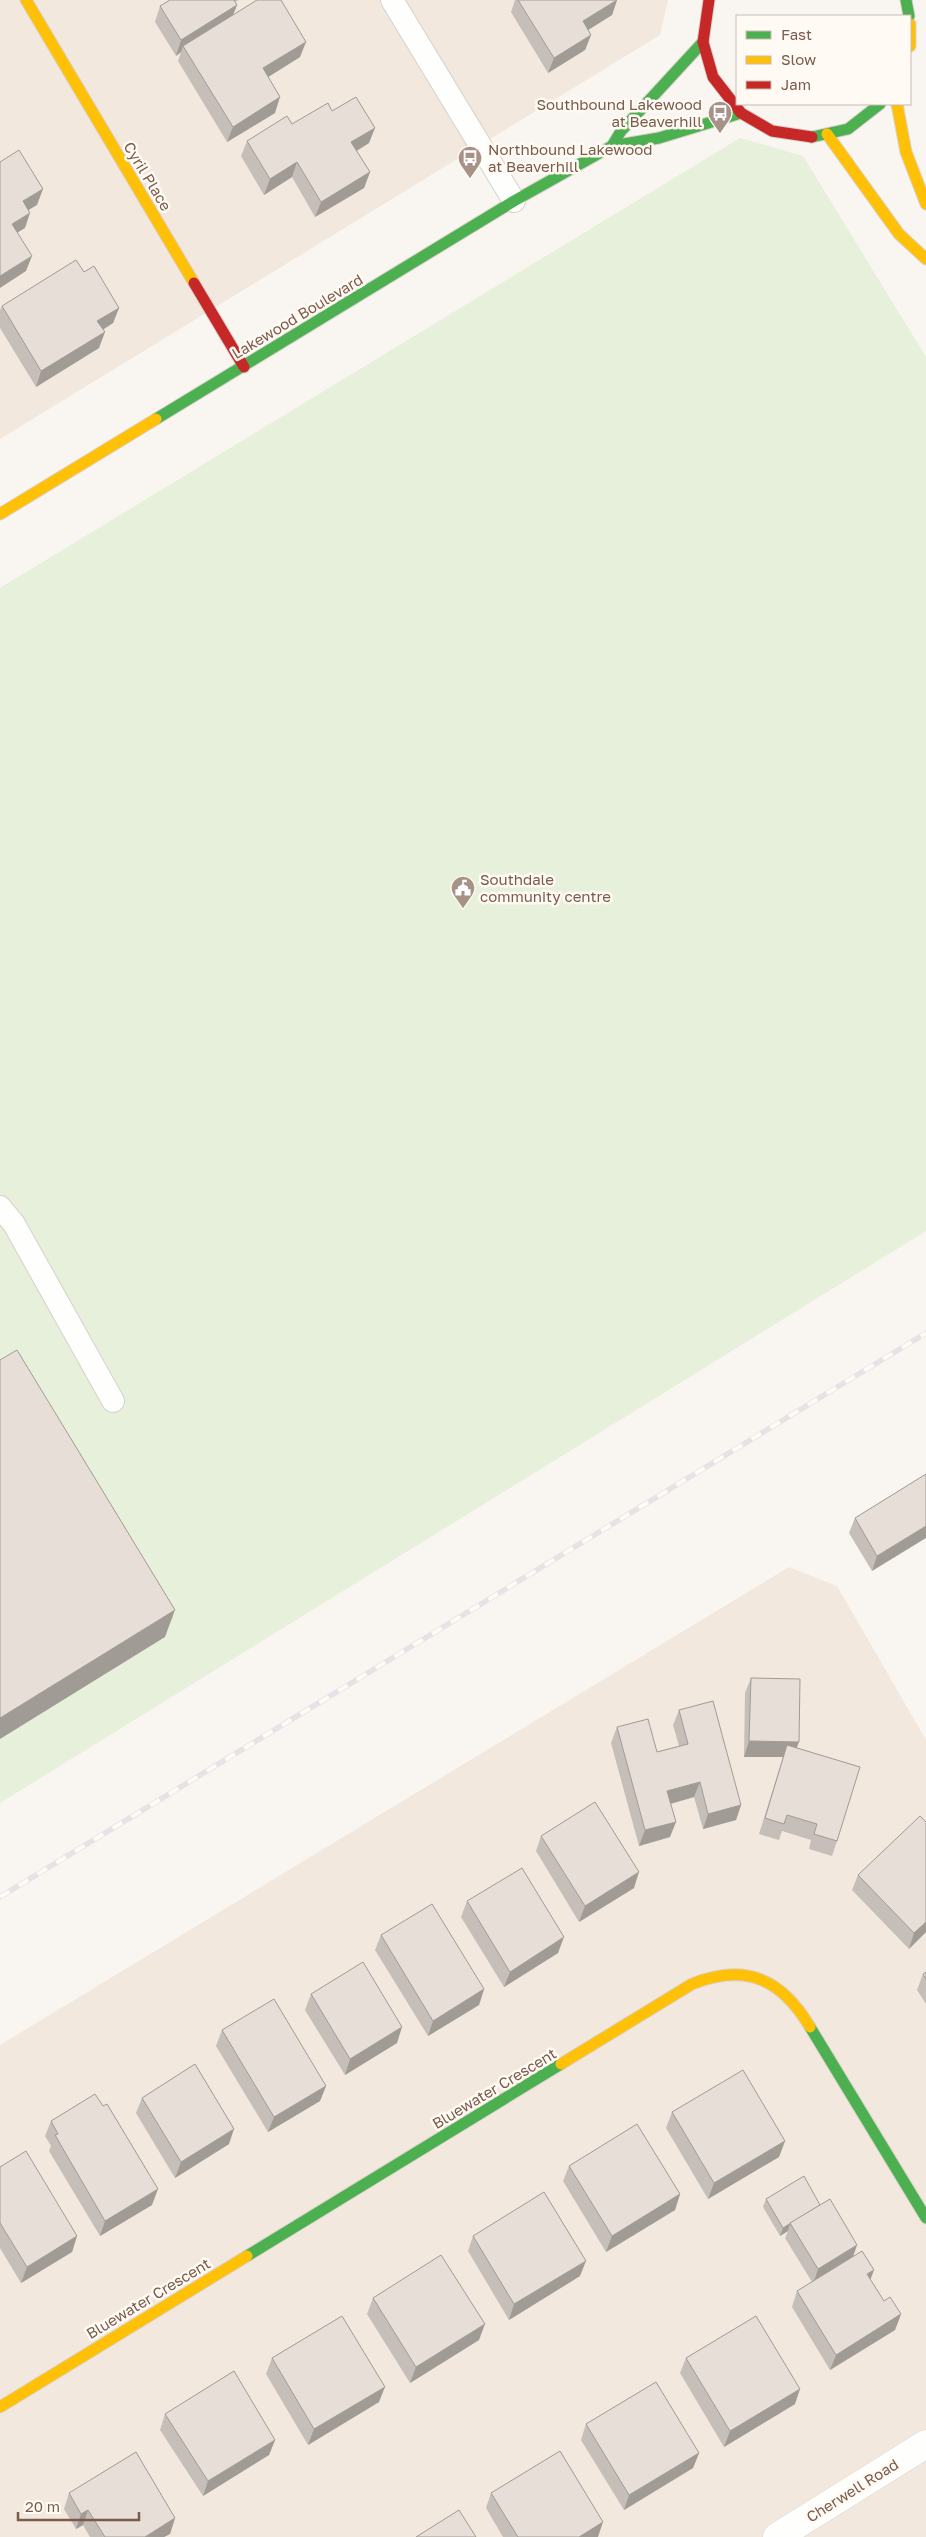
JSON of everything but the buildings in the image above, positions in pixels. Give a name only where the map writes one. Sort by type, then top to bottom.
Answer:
[{"type":"street","name":"Cyril Place","points":[[26,0],[244,367]]},
{"type":"street","points":[[709,0],[703,42],[714,77],[741,113],[772,131],[813,137],[848,129],[879,105]]},
{"type":"street","points":[[907,0],[909,15]]},
{"type":"street","name":"Lakewood Boulevard","points":[[612,146],[621,131],[703,42]]},
{"type":"street","points":[[897,105],[906,152],[926,204]]},
{"type":"street","name":"Lakewood Boulevard","points":[[0,514],[514,202],[612,146],[659,138],[741,113]]},
{"type":"street","points":[[827,134],[899,234],[926,259]]},
{"type":"street","name":"Bluewater Crescent","points":[[0,2408],[675,1995],[715,1975],[753,1976],[781,1990],[807,2022],[926,2218]]},
{"type":"street","name":"Cherwell Road","points":[[777,2537],[926,2444]]},
{"type":"lane","points":[[392,0],[514,202]]},
{"type":"lane","points":[[0,1207],[14,1224],[113,1402]]},
{"type":"shaded area","points":[[0,0],[668,0],[660,35],[0,439]]},
{"type":"shaded area","points":[[789,1567],[837,1586],[926,1740],[926,2537],[0,2537],[0,2045]]},
{"type":"green space","name":"Southdale community centre","points":[[740,138],[803,156],[926,357],[926,1231],[0,1803],[0,588]]},
{"type":"railway","points":[[0,1897],[926,1333]]},
{"type":"traffic: fast","points":[[906,0],[909,15]]},
{"type":"traffic: fast","points":[[612,146],[621,131],[703,42]]},
{"type":"traffic: fast","points":[[812,137],[848,129],[879,105]]},
{"type":"traffic: fast","points":[[156,419],[514,201],[612,146],[659,138],[741,113]]},
{"type":"traffic: fast","points":[[810,2027],[926,2218]]},
{"type":"traffic: fast","points":[[247,2256],[561,2064]]},
{"type":"traffic: slow","points":[[26,0],[194,283]]},
{"type":"traffic: slow","points":[[897,105],[906,152],[926,204]]},
{"type":"traffic: slow","points":[[827,134],[899,234],[926,259]]},
{"type":"traffic: slow","points":[[0,514],[156,419]]},
{"type":"traffic: slow","points":[[561,2064],[692,1984],[729,1975],[745,1975],[760,1979],[774,1986],[799,2010],[810,2027]]},
{"type":"traffic: slow","points":[[0,2407],[247,2256]]},
{"type":"traffic: jam","points":[[709,0],[703,42],[713,77],[741,113],[772,131],[812,137]]},
{"type":"traffic: jam","points":[[194,283],[244,367]]},
{"type":"place","name":"Southbound Lakewood at Beaverhill","points":[[720,134]]},
{"type":"place","name":"Northbound Lakewood at Beaverhill","points":[[470,179]]},
{"type":"place","name":"Southdale community centre","points":[[463,909]]}]
